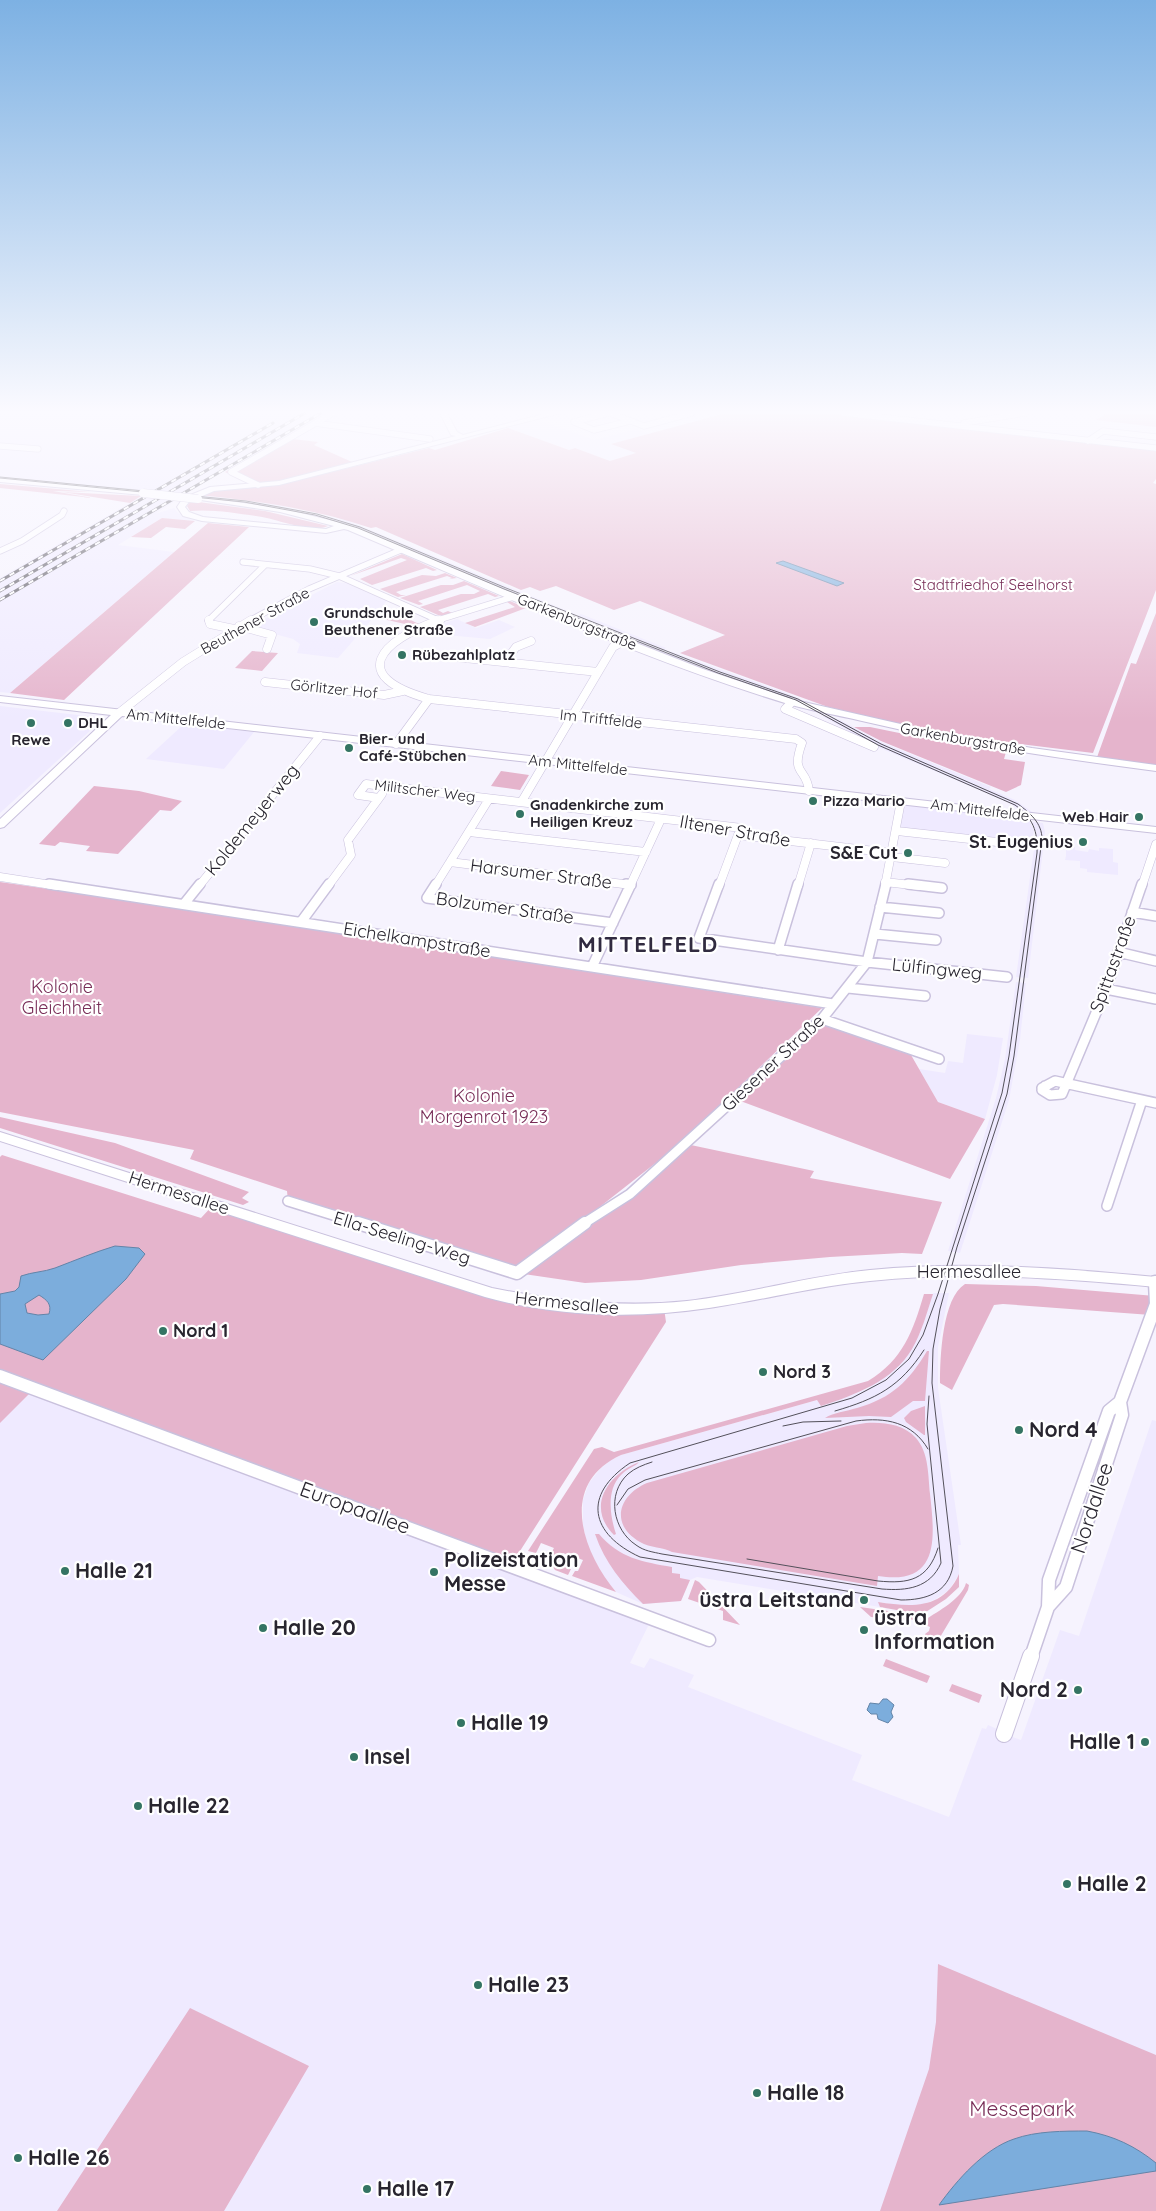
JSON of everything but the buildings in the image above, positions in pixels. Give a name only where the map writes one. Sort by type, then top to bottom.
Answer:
[{"type":"main road","points":[[191,516],[202,519],[371,536]]},
{"type":"main road","name":"Garkenburgstraße","points":[[305,516],[341,525],[371,536],[513,597],[624,641],[737,685],[792,702],[878,724],[927,734],[1156,768]]},
{"type":"main road","points":[[316,530],[331,531],[341,525]]},
{"type":"main road","name":"Am Mittelfelde","points":[[0,699],[119,713]]},
{"type":"main road","name":"Am Mittelfelde","points":[[901,801],[1156,830]]},
{"type":"main road","name":"Hermesallee","points":[[0,1136],[482,1290],[536,1303],[590,1309],[664,1308],[715,1302],[844,1279],[916,1272],[993,1270],[1155,1282]]},
{"type":"street","points":[[0,551],[22,541],[60,516]]},
{"type":"street","name":"Beuthener Straße","points":[[119,713],[183,662],[236,627],[339,576],[403,549]]},
{"type":"street","points":[[243,562],[264,566],[310,569],[339,576],[440,621]]},
{"type":"street","points":[[264,566],[208,621],[210,624],[236,627],[272,635],[267,650]]},
{"type":"street","points":[[403,691],[386,680],[381,673],[380,667],[382,656],[402,637],[440,621],[513,597]]},
{"type":"street","points":[[505,662],[516,647],[531,641]]},
{"type":"street","points":[[522,801],[613,647],[624,641]]},
{"type":"street","points":[[435,655],[598,672]]},
{"type":"street","name":"Görlitzer Hof","points":[[265,682],[384,695],[403,691]]},
{"type":"street","name":"Im Triftfelde","points":[[403,691],[429,699],[801,741],[796,761],[797,767],[810,786],[809,791]]},
{"type":"street","points":[[396,744],[429,699]]},
{"type":"street","points":[[792,702],[785,709],[874,746]]},
{"type":"street","points":[[0,825],[119,713]]},
{"type":"street","name":"Am Mittelfelde","points":[[119,713],[901,801]]},
{"type":"street","name":"Koldemeyerweg","points":[[184,904],[320,736]]},
{"type":"street","name":"Militscher Weg","points":[[379,798],[358,795],[366,784],[489,799]]},
{"type":"street","points":[[301,922],[351,855],[348,840],[387,787]]},
{"type":"street","points":[[450,862],[489,799]]},
{"type":"street","name":"Iltener Straße","points":[[489,799],[522,801],[742,828],[738,835],[811,843],[945,863]]},
{"type":"street","name":"Giesener Straße","points":[[516,1273],[580,1226],[630,1194],[822,1019],[848,988],[867,962],[876,934],[901,801]]},
{"type":"street","points":[[592,967],[661,819]]},
{"type":"street","points":[[897,830],[1006,843]]},
{"type":"street","points":[[469,832],[646,852]]},
{"type":"street","name":"Lülfingweg","points":[[738,835],[699,938],[867,962],[1007,977]]},
{"type":"street","points":[[778,950],[811,843]]},
{"type":"street","name":"Spittastraße","points":[[1066,1083],[1106,989],[1132,912],[1154,857],[1156,844]]},
{"type":"street","name":"Harsumer Straße","points":[[450,862],[631,885]]},
{"type":"street","name":"Bolzumer Straße","points":[[450,862],[427,898],[613,923]]},
{"type":"street","name":"Eichelkampstraße","points":[[0,877],[833,1004]]},
{"type":"street","points":[[885,882],[942,888]]},
{"type":"street","points":[[880,907],[939,913]]},
{"type":"street","points":[[1132,912],[1156,916]]},
{"type":"street","points":[[876,934],[936,940]]},
{"type":"street","points":[[1118,952],[1156,961]]},
{"type":"street","points":[[848,988],[924,996]]},
{"type":"street","points":[[1106,989],[1156,999]]},
{"type":"street","points":[[822,1019],[939,1059]]},
{"type":"street","points":[[1043,1087],[1042,1090],[1056,1096],[1062,1094],[1066,1083],[1156,1102]]},
{"type":"street","points":[[1107,1206],[1142,1100]]},
{"type":"street","name":"Ella-Seeling-Weg","points":[[288,1201],[516,1273]]},
{"type":"street","points":[[540,1256],[551,1261]]},
{"type":"street","name":"Nordallee","points":[[1048,1607],[1066,1587],[1122,1415],[1120,1402],[1156,1304],[1155,1282]]},
{"type":"street","name":"Europaallee","points":[[0,1376],[709,1640]]},
{"type":"street","name":"Nordallee","points":[[1004,1734],[1048,1607],[1048,1580],[1109,1411],[1120,1402]]},
{"type":"shaded area","points":[[107,516],[185,516],[195,521],[162,518],[118,545],[174,552],[10,693],[0,692],[0,578]]},
{"type":"shaded area","points":[[313,516],[327,516],[349,521],[575,614],[570,616],[354,527]]},
{"type":"shaded area","name":"Grundschule Beuthener Straße","points":[[337,582],[353,584],[388,600],[384,604],[381,613],[374,617],[338,658],[297,653],[300,644],[293,639],[249,627]]},
{"type":"shaded area","points":[[581,614],[667,650],[657,652],[572,618]]},
{"type":"shaded area","points":[[457,619],[476,628],[499,620],[515,627],[490,639],[446,635],[455,631],[439,625]]},
{"type":"shaded area","points":[[672,652],[786,693],[813,705],[719,674],[667,654]]},
{"type":"shaded area","points":[[0,706],[104,718],[0,813]]},
{"type":"shaded area","points":[[822,716],[840,720],[881,742],[991,787],[989,789],[1015,800],[1035,814],[1024,813],[1008,802],[873,745]]},
{"type":"shaded area","points":[[184,724],[254,732],[224,769],[146,759]]},
{"type":"shaded area","points":[[901,801],[1027,816],[1034,830],[1032,846],[897,831]]},
{"type":"shaded area","points":[[1032,822],[1043,823],[1045,832],[1028,978],[1016,977],[1036,832]]},
{"type":"shaded area","points":[[1066,847],[1075,847],[1075,850],[1088,852],[1089,849],[1099,851],[1099,848],[1113,849],[1113,862],[1118,863],[1118,875],[1087,872],[1087,869],[1080,868],[1080,861],[1065,860]]},
{"type":"shaded area","points":[[1016,982],[1026,983],[1020,1040],[1009,1100],[960,1253],[948,1251],[996,1098],[1005,1059]]},
{"type":"shaded area","points":[[967,1034],[1003,1038],[997,1075],[985,1119],[938,1102],[919,1069],[945,1073],[948,1061],[963,1063]]},
{"type":"shaded area","points":[[933,1293],[949,1293],[938,1347],[938,1388],[961,1545],[958,1545],[959,1574],[949,1590],[936,1599],[922,1605],[907,1607],[879,1602],[880,1607],[697,1577],[690,1580],[681,1601],[643,1604],[616,1592],[602,1575],[587,1545],[583,1525],[583,1500],[589,1483],[600,1469],[621,1455],[817,1400],[822,1406],[867,1389],[901,1363],[920,1333]]},
{"type":"shaded area","points":[[0,1376],[652,1618],[630,1663],[644,1668],[650,1658],[694,1675],[688,1687],[862,1755],[852,1780],[949,1817],[982,1728],[986,1729],[988,1725],[997,1729],[997,1731],[1021,1740],[1060,1630],[1079,1636],[1152,1420],[1156,1421],[1156,2211],[0,2211]]},
{"type":"green space","points":[[257,516],[287,516],[328,526],[321,528],[303,527]]},
{"type":"green space","name":"Stadtfriedhof Seelhorst","points":[[330,516],[1156,516],[1156,590],[1093,753],[997,741],[908,726],[828,707],[680,653],[725,635],[640,601],[614,610],[556,586],[540,591],[530,587],[521,590],[376,527],[371,528]]},
{"type":"green space","points":[[162,518],[195,521],[185,529],[166,527],[151,538],[131,537]]},
{"type":"green space","points":[[208,523],[249,527],[64,700],[10,693]]},
{"type":"green space","points":[[402,554],[437,570],[433,571],[426,568],[372,585],[360,579],[407,560],[401,558],[350,576]]},
{"type":"green space","points":[[445,573],[457,578],[449,579],[452,578],[447,576],[396,592],[406,595],[398,597],[380,589],[422,575],[436,576]]},
{"type":"green space","points":[[464,581],[499,596],[495,597],[488,594],[438,610],[443,613],[448,611],[452,613],[444,616],[420,607],[461,594],[474,594],[480,591],[467,585],[418,601],[423,604],[419,605],[400,598],[441,585],[453,585]]},
{"type":"green space","points":[[510,601],[526,608],[475,627],[465,623],[515,607],[507,602]]},
{"type":"green space","points":[[390,610],[419,624],[405,624],[374,617]]},
{"type":"green space","points":[[1156,613],[1156,768],[1096,760],[1131,663],[1136,664]]},
{"type":"green space","points":[[252,651],[278,653],[262,671],[235,668]]},
{"type":"green space","points":[[854,727],[870,727],[953,744],[1006,752],[1004,759],[1025,762],[1021,785],[1006,792],[881,741]]},
{"type":"green space","points":[[501,771],[529,775],[520,790],[491,786]]},
{"type":"green space","points":[[94,786],[139,791],[182,801],[171,811],[160,810],[118,854],[86,851],[90,846],[60,842],[55,846],[39,844]]},
{"type":"green space","name":"Kolonie Morgenrot 1923","points":[[0,882],[208,912],[822,1008],[676,1147],[536,1257],[630,1194],[686,1144],[814,1171],[810,1178],[942,1202],[922,1254],[902,1253],[830,1257],[741,1265],[641,1280],[585,1283],[517,1273],[288,1201],[287,1191],[190,1159],[194,1150],[0,1112]]},
{"type":"green space","points":[[822,1019],[907,1048],[938,1102],[985,1119],[950,1179],[735,1099]]},
{"type":"green space","points":[[0,1117],[115,1143],[249,1192],[242,1198],[249,1202],[243,1205],[0,1128]]},
{"type":"green space","points":[[2,1155],[201,1218],[214,1204],[536,1303],[664,1308],[666,1322],[520,1551],[513,1566],[34,1389],[0,1423],[0,1157]]},
{"type":"green space","points":[[965,1284],[1036,1286],[1155,1296],[1151,1315],[1003,1304],[994,1305],[952,1390],[940,1383],[942,1344],[951,1302],[957,1291]]},
{"type":"green space","points":[[924,1294],[933,1294],[912,1349],[895,1370],[860,1392],[821,1406],[817,1400],[621,1455],[601,1468],[589,1483],[583,1500],[582,1519],[586,1538],[594,1557],[604,1576],[616,1592],[572,1576],[575,1571],[578,1571],[583,1560],[563,1553],[557,1564],[571,1569],[568,1575],[555,1570],[553,1567],[555,1557],[550,1555],[554,1548],[541,1543],[536,1553],[528,1551],[594,1449],[602,1447],[614,1452],[868,1381],[890,1364],[905,1344],[916,1320]]},
{"type":"green space","points":[[927,1351],[929,1351],[925,1401],[913,1401],[891,1417],[825,1418],[869,1404],[890,1393],[906,1380]]},
{"type":"green space","points":[[925,1406],[924,1435],[906,1422],[904,1418],[911,1411]]},
{"type":"green space","points":[[866,1423],[886,1424],[899,1427],[911,1433],[920,1444],[926,1457],[932,1511],[932,1542],[929,1555],[923,1566],[913,1574],[898,1577],[878,1576],[877,1586],[672,1552],[640,1542],[630,1535],[624,1527],[621,1519],[621,1510],[624,1502],[637,1488],[647,1483],[847,1426]]},
{"type":"green space","points":[[639,1462],[623,1473],[613,1488],[611,1511],[616,1534],[614,1535],[601,1513],[601,1502],[604,1492],[618,1474]]},
{"type":"green space","points":[[595,1534],[599,1534],[623,1554],[641,1561],[672,1567],[672,1573],[680,1574],[680,1578],[690,1580],[681,1601],[643,1604],[615,1572]]},
{"type":"green space","points":[[959,1574],[959,1587],[946,1599],[915,1619],[912,1620],[902,1611],[880,1607],[878,1602],[914,1605],[935,1600],[952,1586]]},
{"type":"green space","points":[[695,1580],[740,1625],[723,1620],[723,1611],[688,1599]]},
{"type":"green space","points":[[966,1583],[969,1585],[968,1590],[939,1639],[931,1645],[927,1645],[925,1634],[929,1631],[930,1627],[923,1624],[925,1620],[955,1599],[964,1589]]},
{"type":"green space","points":[[860,1607],[902,1613],[908,1620],[871,1617]]},
{"type":"green space","points":[[886,1659],[930,1676],[927,1683],[883,1666]]},
{"type":"green space","points":[[952,1684],[982,1695],[979,1703],[949,1691]]},
{"type":"green space","name":"Messepark","points":[[938,1964],[1156,2055],[1156,2211],[880,2211],[929,2069],[936,2022]]},
{"type":"green space","points":[[190,2008],[309,2066],[224,2211],[57,2211]]},
{"type":"water","points":[[783,561],[844,583],[837,586],[776,563]]},
{"type":"water","points":[[115,1246],[139,1248],[145,1254],[126,1279],[43,1360],[0,1344],[0,1294],[15,1291],[19,1287],[21,1276],[55,1268]],"holes":[[[39,1295],[49,1305],[49,1314],[27,1313],[25,1304]]]},
{"type":"water","points":[[883,1699],[887,1699],[894,1705],[891,1712],[893,1717],[888,1723],[878,1719],[877,1714],[871,1714],[867,1710],[870,1703],[879,1704]]},
{"type":"water","points":[[1087,2131],[1115,2139],[1132,2147],[1156,2163],[1156,2171],[939,2205],[972,2166],[1003,2144],[1023,2136],[1041,2133]]},
{"type":"tram line","points":[[319,516],[358,528],[504,589],[718,673],[796,700],[878,745],[1015,805],[1030,820],[1037,838],[1037,853],[1009,1056],[1002,1093],[938,1294],[923,1335],[909,1359],[886,1380],[852,1398],[630,1463],[615,1475],[604,1488],[599,1501],[598,1513],[602,1526],[623,1548],[640,1557],[901,1600],[910,1600],[934,1593],[946,1583],[953,1566],[932,1383],[933,1349],[940,1309],[957,1247],[1007,1094],[1014,1056],[1042,839],[1038,823],[1018,804],[881,744],[798,699],[720,672],[506,588],[360,527],[324,516]]},
{"type":"tram line","points":[[835,1411],[863,1402],[886,1390],[906,1373],[924,1350]]},
{"type":"tram line","points":[[652,1462],[628,1474],[621,1482],[615,1501],[615,1511],[622,1530],[628,1538],[642,1549],[662,1554],[882,1589],[909,1588],[924,1583],[931,1578],[941,1563],[927,1424],[929,1396]]},
{"type":"tram line","points":[[617,1505],[628,1489],[645,1480],[856,1421],[878,1420],[897,1423],[914,1433],[928,1449]]},
{"type":"tram line","points":[[783,1426],[803,1422],[841,1421]]},
{"type":"tram line","points":[[747,1559],[878,1581],[899,1582],[916,1578],[923,1573],[934,1559],[938,1548]]},
{"type":"railway","points":[[0,581],[112,516]]},
{"type":"railway","points":[[0,591],[128,516]]},
{"type":"railway","points":[[0,600],[144,516]]},
{"type":"place","name":"Grundschule Beuthener Straße","points":[[314,622]]},
{"type":"place","name":"Rübezahlplatz","points":[[402,655]]},
{"type":"place","name":"Rewe","points":[[31,723]]},
{"type":"place","name":"DHL","points":[[68,723]]},
{"type":"place","name":"Bier- und Café-Stübchen","points":[[349,748]]},
{"type":"place","name":"Pizza Mario","points":[[813,801]]},
{"type":"place","name":"Gnadenkirche zum Heiligen Kreuz","points":[[520,814]]},
{"type":"place","name":"Web Hair","points":[[1139,817]]},
{"type":"place","name":"St. Eugenius","points":[[1083,842]]},
{"type":"place","name":"S&E Cut","points":[[908,853]]},
{"type":"place","name":"Nord 1","points":[[163,1331]]},
{"type":"place","name":"Nord 3","points":[[763,1372]]},
{"type":"place","name":"Nord 4","points":[[1019,1430]]},
{"type":"place","name":"Halle 21","points":[[65,1571]]},
{"type":"place","name":"Polizeistation Messe","points":[[434,1572]]},
{"type":"place","name":"üstra Leitstand","points":[[864,1600]]},
{"type":"place","name":"Halle 20","points":[[263,1628]]},
{"type":"place","name":"üstra Information","points":[[864,1630]]},
{"type":"place","name":"Nord 2","points":[[1078,1690]]},
{"type":"place","name":"Halle 19","points":[[461,1723]]},
{"type":"place","name":"Halle 1","points":[[1145,1742]]},
{"type":"place","name":"Insel","points":[[354,1757]]},
{"type":"place","name":"Halle 22","points":[[138,1806]]},
{"type":"place","name":"Halle 2","points":[[1067,1884]]},
{"type":"place","name":"Halle 23","points":[[478,1985]]},
{"type":"place","name":"Halle 18","points":[[757,2093]]},
{"type":"place","name":"Halle 26","points":[[18,2158]]},
{"type":"place","name":"Halle 17","points":[[367,2189]]},
{"type":"district","name":"MITTELFELD","points":[[648,944]]},
{"type":"park label","name":"Kolonie Gleichheit","points":[[62,998]]}]
